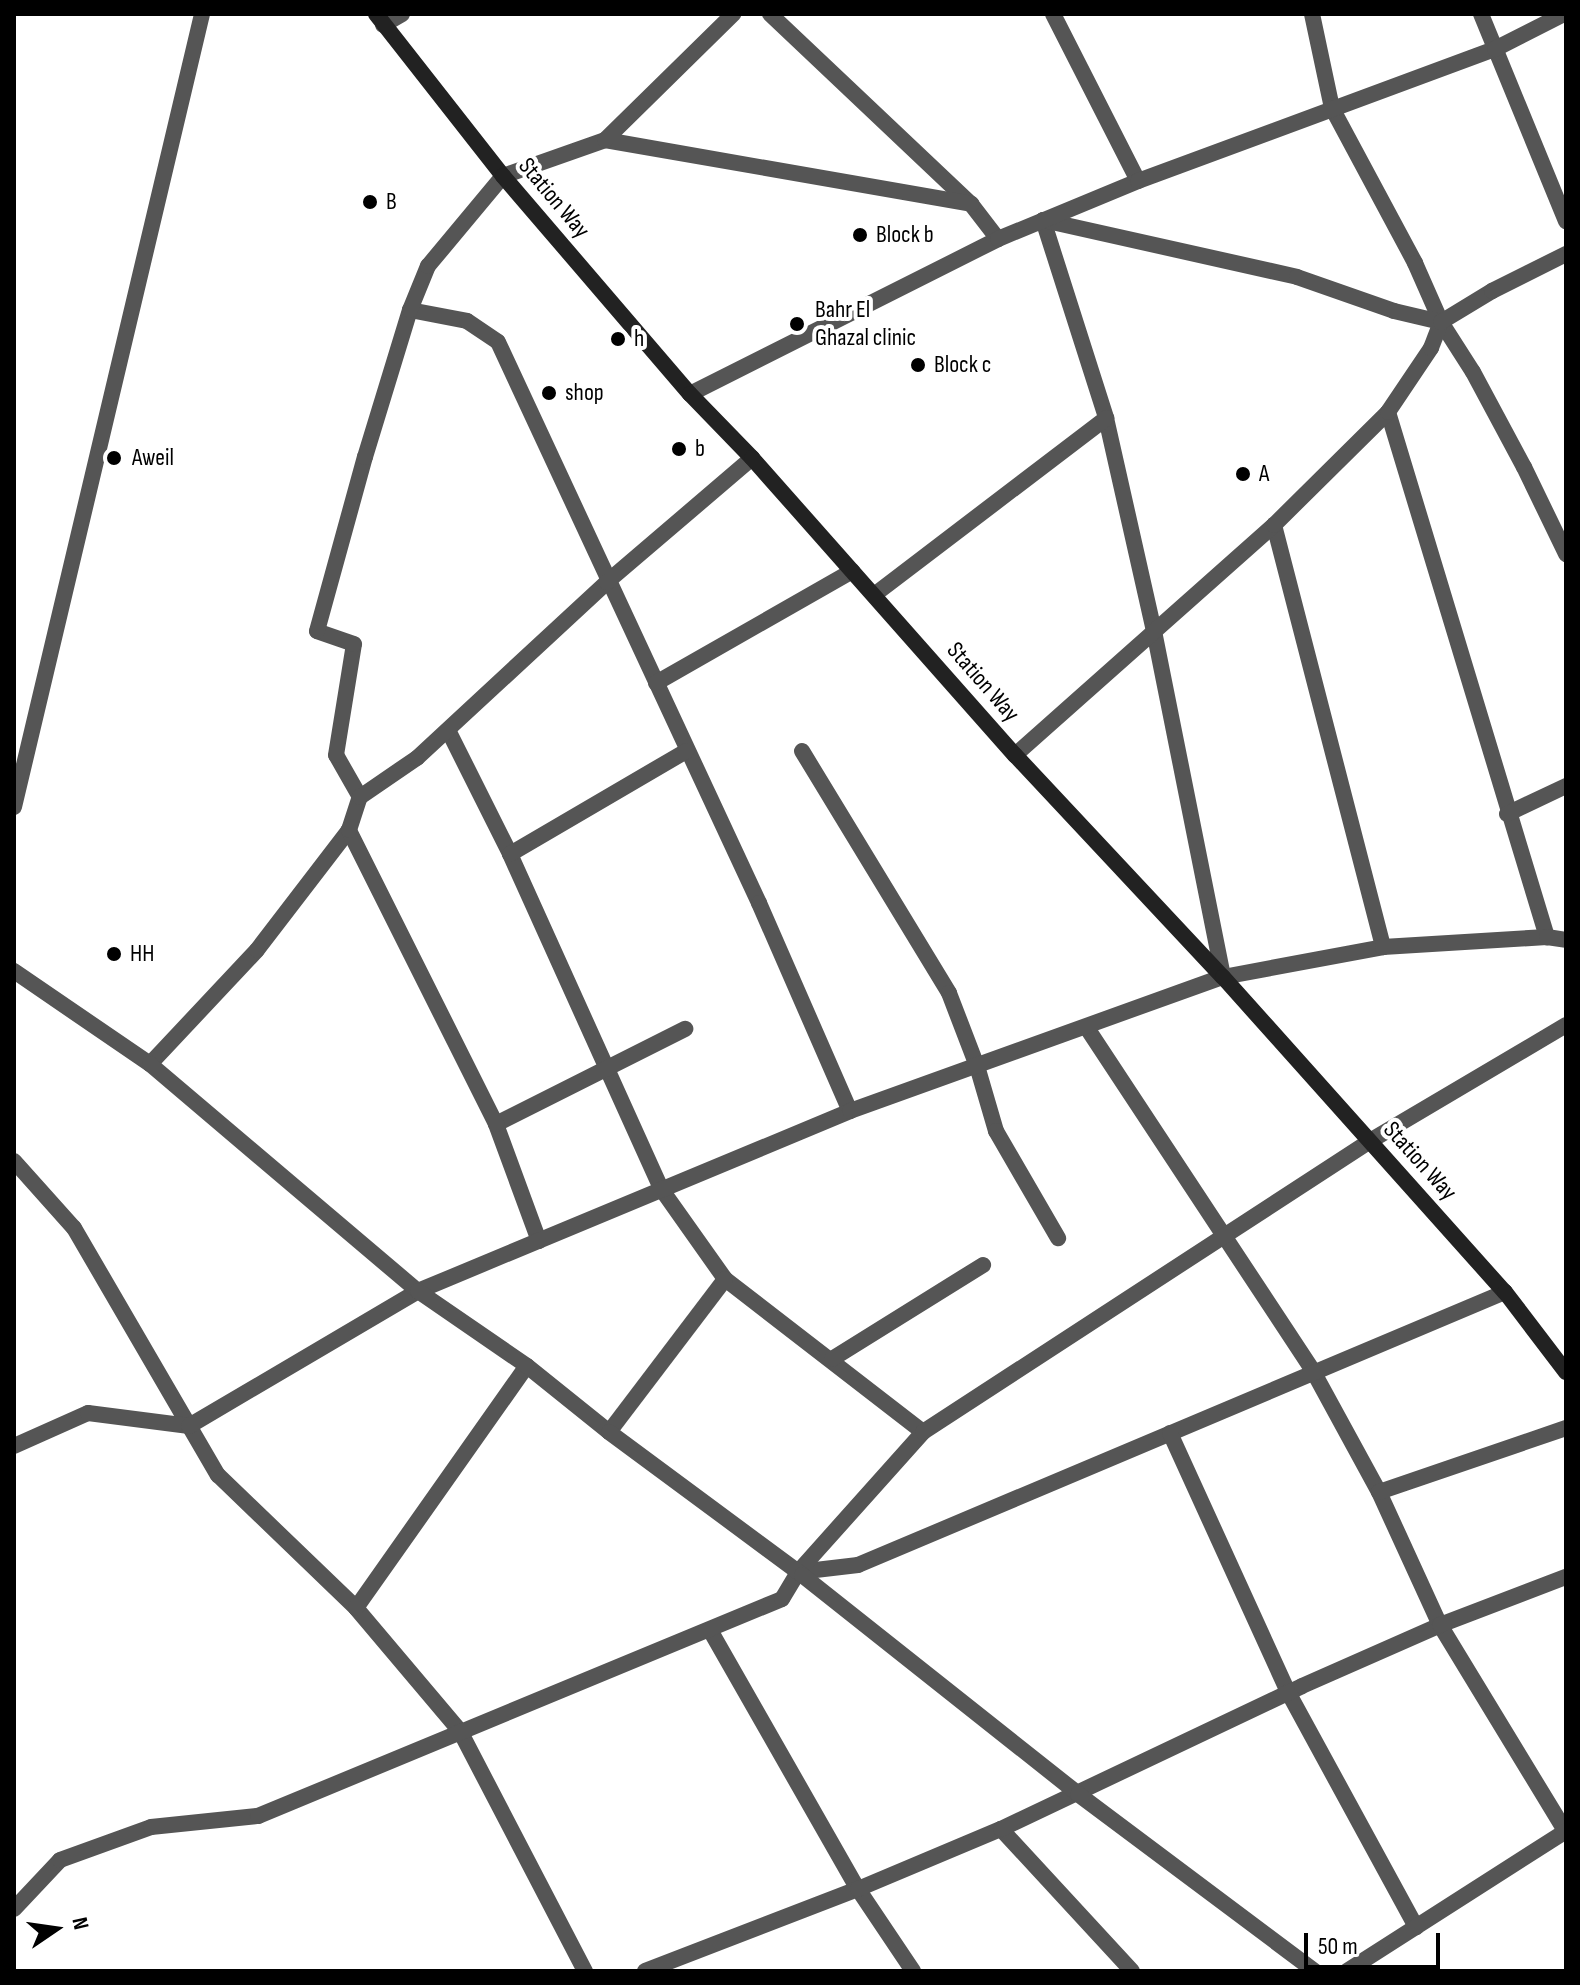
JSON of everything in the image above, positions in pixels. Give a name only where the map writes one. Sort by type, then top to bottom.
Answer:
[{"type":"main road","name":"Station Way","points":[[379,19],[503,176],[690,394],[752,458],[1015,755],[1223,977],[1370,1141],[1505,1292],[1566,1372]]},
{"type":"street","points":[[14,807],[202,14]]},
{"type":"street","points":[[379,19],[402,14]]},
{"type":"street","points":[[360,797],[336,755],[354,644],[317,631],[354,493],[410,310],[428,266],[503,176],[605,140],[733,14]]},
{"type":"street","points":[[770,14],[971,204],[998,239]]},
{"type":"street","points":[[1053,14],[1138,181]]},
{"type":"street","points":[[1312,14],[1332,108],[1415,263],[1441,322],[1495,413],[1566,554]]},
{"type":"street","points":[[1481,14],[1565,214]]},
{"type":"street","points":[[690,394],[998,239],[1138,181],[1495,49],[1564,14]]},
{"type":"street","points":[[605,140],[971,204]]},
{"type":"street","points":[[1043,220],[1297,277],[1394,311],[1441,322]]},
{"type":"street","points":[[1043,220],[1106,418],[1154,631],[1223,977]]},
{"type":"street","points":[[1015,755],[1274,525],[1388,412],[1431,348],[1441,322],[1492,291],[1566,254]]},
{"type":"street","points":[[410,310],[467,321],[498,342],[607,582],[759,903],[850,1111]]},
{"type":"street","points":[[1388,412],[1507,814],[1547,937]]},
{"type":"street","points":[[874,595],[1106,418]]},
{"type":"street","points":[[150,1064],[257,950],[349,830],[360,797],[417,758],[607,582],[752,458]]},
{"type":"street","points":[[1274,525],[1383,947]]},
{"type":"street","points":[[656,683],[852,571]]},
{"type":"street","points":[[448,730],[510,854],[662,1190],[725,1279],[923,1432]]},
{"type":"street","points":[[510,854],[686,751]]},
{"type":"street","points":[[802,751],[949,993],[977,1066],[996,1131],[1058,1238]]},
{"type":"street","points":[[1507,814],[1566,786]]},
{"type":"street","points":[[349,830],[496,1124],[539,1241]]},
{"type":"street","points":[[14,1446],[88,1413],[189,1426],[418,1291],[850,1111],[1223,977],[1383,947],[1547,937],[1566,940]]},
{"type":"street","points":[[14,971],[150,1064],[418,1291],[527,1366],[609,1432],[798,1572],[1078,1794],[1315,1971]]},
{"type":"street","points":[[14,1909],[60,1860],[151,1827],[258,1816],[782,1599],[798,1572],[923,1432],[1370,1141],[1566,1025]]},
{"type":"street","points":[[1087,1028],[1313,1371],[1379,1492],[1440,1625],[1566,1831],[1347,1971]]},
{"type":"street","points":[[496,1124],[685,1029]]},
{"type":"street","points":[[14,1161],[74,1228],[218,1475],[356,1608],[460,1731],[585,1971]]},
{"type":"street","points":[[832,1359],[983,1265]]},
{"type":"street","points":[[609,1432],[725,1279]]},
{"type":"street","points":[[798,1572],[858,1565],[1505,1292]]},
{"type":"street","points":[[356,1608],[527,1366]]},
{"type":"street","points":[[1379,1492],[1566,1428]]},
{"type":"street","points":[[1170,1433],[1288,1692],[1416,1927]]},
{"type":"street","points":[[645,1971],[858,1889],[1001,1829],[1288,1692],[1440,1625],[1566,1577]]},
{"type":"street","points":[[710,1630],[858,1889],[913,1971]]},
{"type":"street","points":[[1001,1829],[1132,1971]]},
{"type":"place","name":"B","points":[[370,202]]},
{"type":"place","name":"Block b","points":[[860,235]]},
{"type":"place","name":"Bahr El Ghazal clinic","points":[[797,324]]},
{"type":"place","name":"h","points":[[618,339]]},
{"type":"place","name":"Block c","points":[[918,365]]},
{"type":"place","name":"shop","points":[[549,393]]},
{"type":"place","name":"b","points":[[679,449]]},
{"type":"place","name":"Aweil","points":[[114,458]]},
{"type":"place","name":"A","points":[[1243,474]]},
{"type":"place","name":"HH","points":[[114,954]]}]
